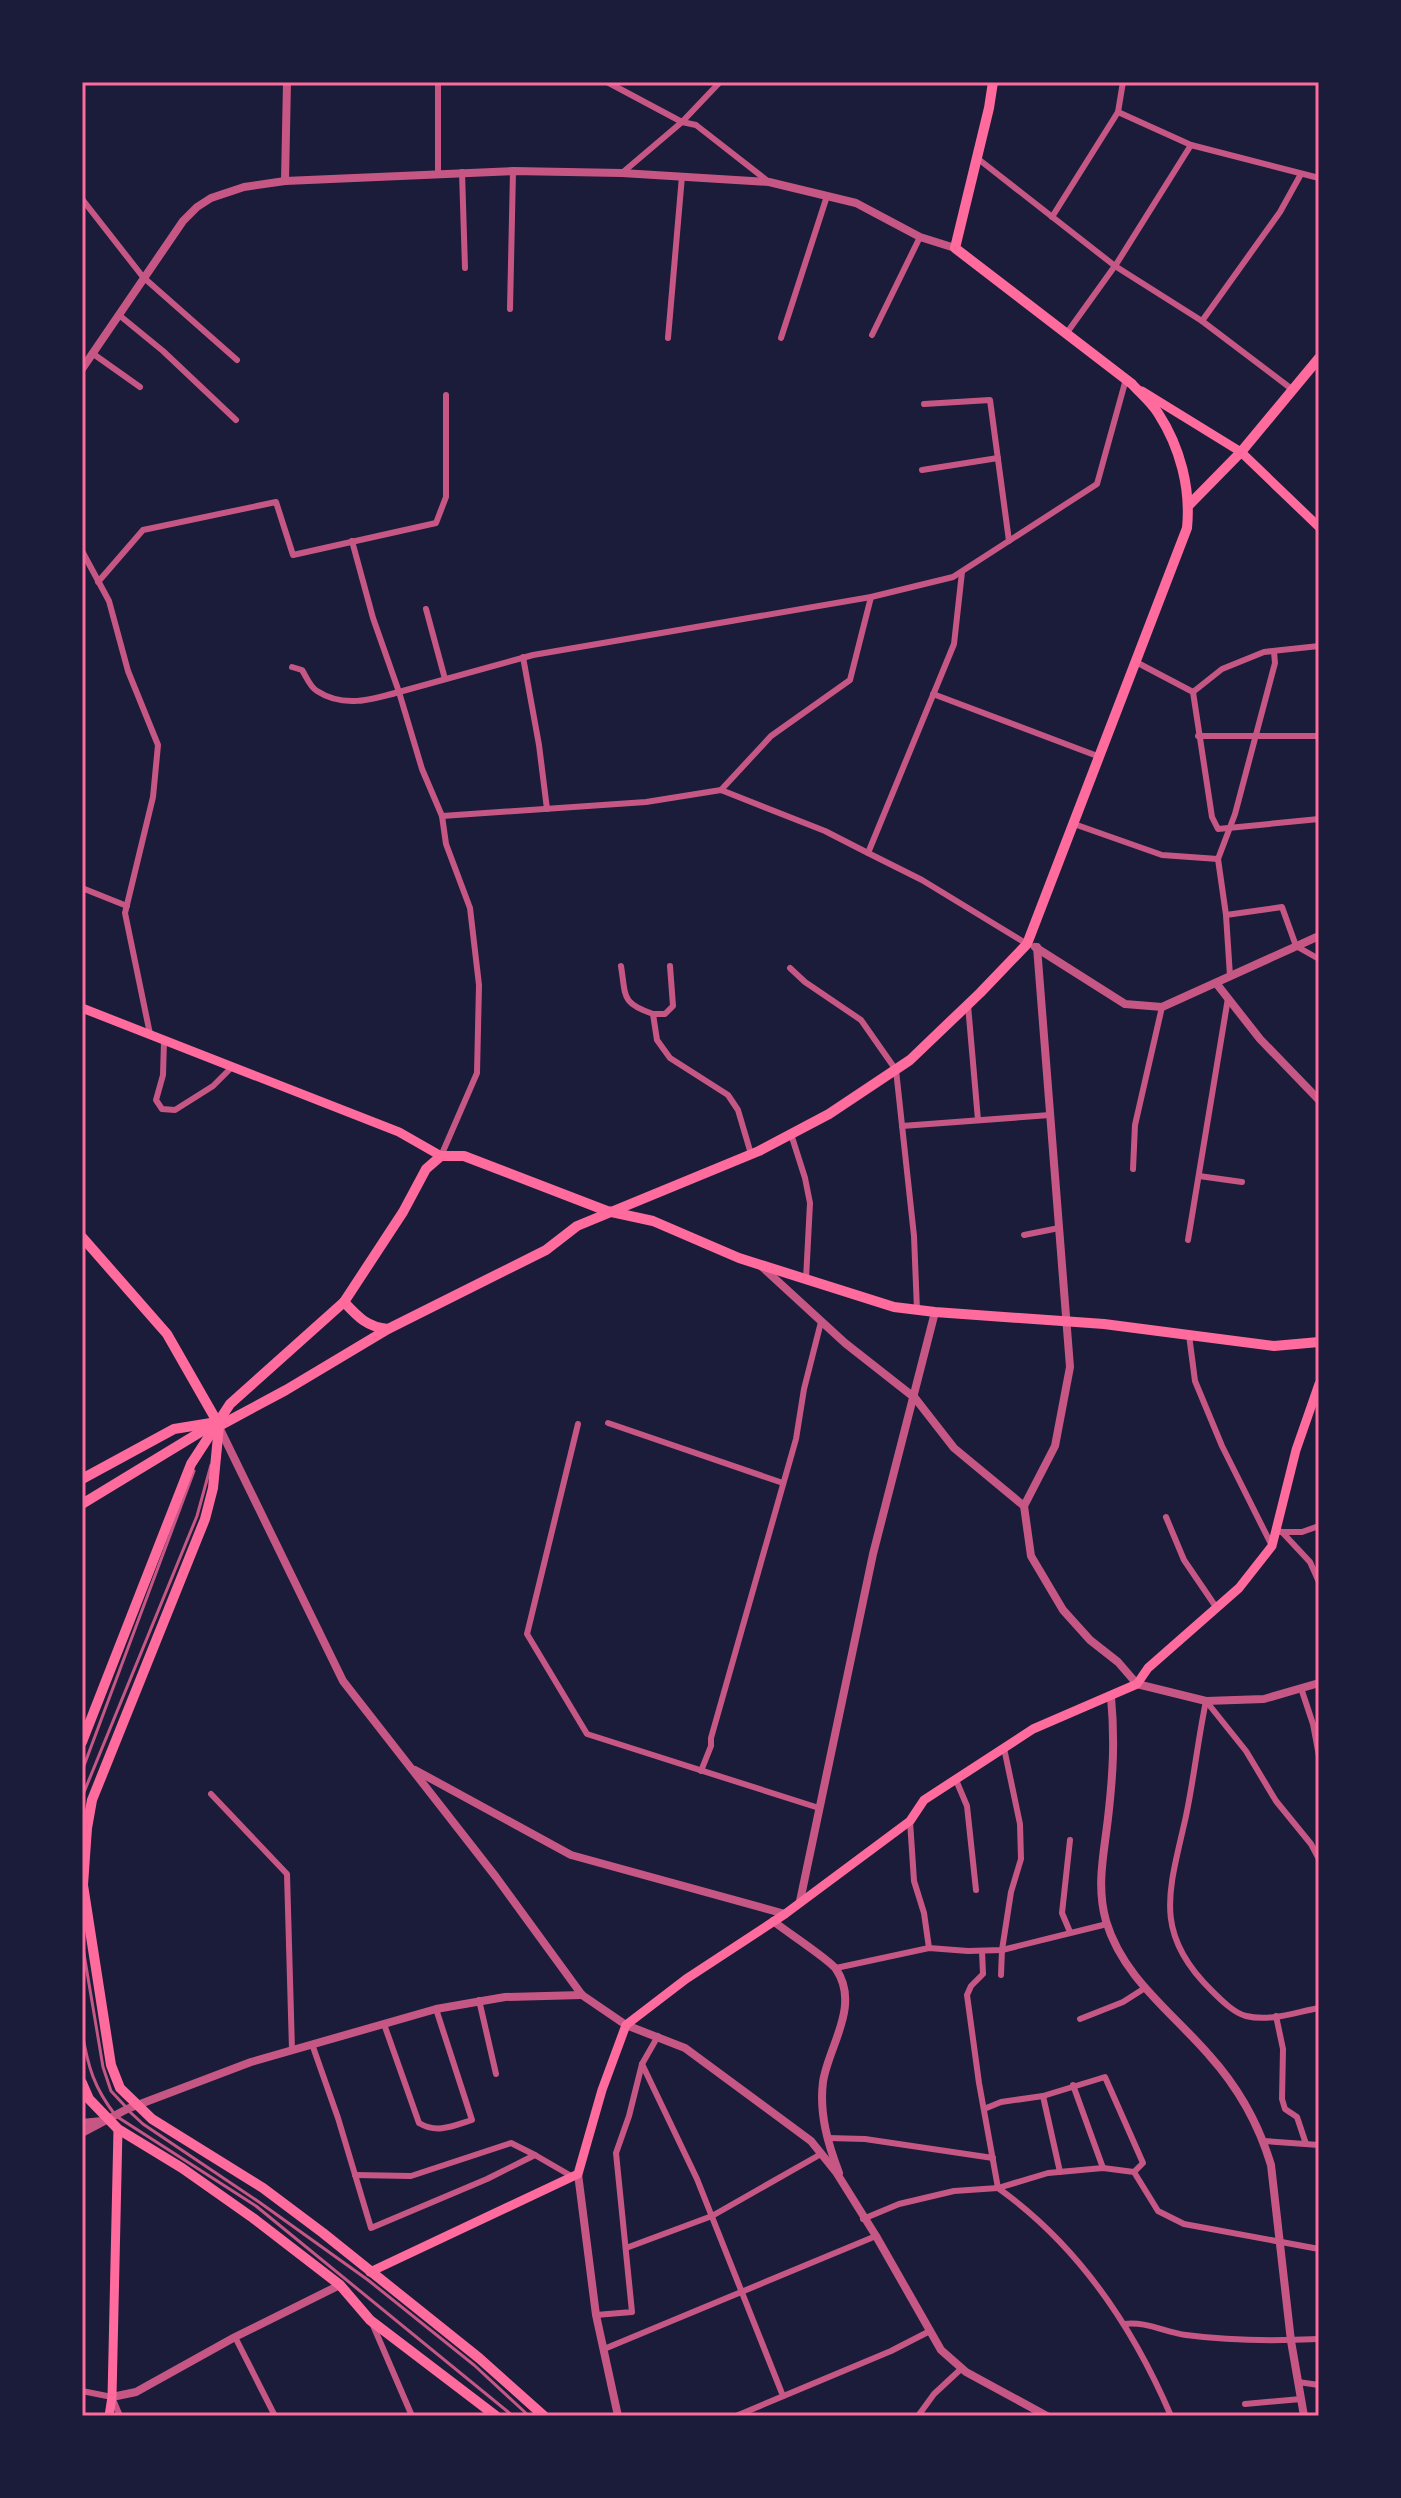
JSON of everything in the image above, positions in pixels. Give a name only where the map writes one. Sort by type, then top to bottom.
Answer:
[{"type":"main road","points":[[993,82],[955,248],[1129,382],[1241,452],[1319,527]]},
{"type":"main road","points":[[1189,505],[1241,452],[1319,358]]},
{"type":"main road","points":[[82,1504],[388,1329],[546,1250],[577,1226],[751,1154],[829,1114],[910,1060],[1032,946],[1074,824],[1187,528],[1189,505],[1185,474],[1157,412],[1129,382]]},
{"type":"main road","points":[[82,1008],[399,1132],[441,1156],[464,1156],[607,1211],[653,1221],[759,1264],[894,1307],[1067,1321],[1274,1346],[1319,1342]]},
{"type":"main road","points":[[82,1742],[114,1666],[181,1484],[230,1404],[344,1302],[403,1212],[426,1169],[441,1156]]},
{"type":"main road","points":[[82,1237],[167,1334],[218,1424],[219,1449],[205,1519],[92,1800],[87,1828],[83,1885],[111,2065],[120,2088],[132,2106],[263,2188],[323,2233],[479,2358],[544,2416]]},
{"type":"main road","points":[[344,1302],[361,1320],[374,1328],[388,1329]]},
{"type":"main road","points":[[370,2272],[576,2176],[626,2025],[686,1979],[785,1914],[910,1821],[924,1800],[1033,1729],[1137,1684],[1148,1668],[1239,1588],[1272,1546],[1279,1532],[1296,1450],[1319,1384]]},
{"type":"main road","points":[[82,1479],[174,1429],[218,1424]]},
{"type":"main road","points":[[82,2083],[89,2099],[112,2118],[118,2129],[112,2397],[109,2416]]},
{"type":"main road","points":[[118,2129],[182,2168],[253,2218],[340,2285],[370,2320],[496,2416]]},
{"type":"street","points":[[285,181],[287,82]]},
{"type":"street","points":[[438,82],[438,173]]},
{"type":"street","points":[[607,82],[682,122],[696,125],[769,182]]},
{"type":"street","points":[[622,173],[682,122],[720,82]]},
{"type":"street","points":[[1052,217],[1118,112],[1123,82]]},
{"type":"street","points":[[1118,112],[1191,145],[1319,178]]},
{"type":"street","points":[[1066,334],[1115,266],[1191,145]]},
{"type":"street","points":[[977,158],[1115,266],[1202,321],[1293,390]]},
{"type":"street","points":[[510,309],[513,171]]},
{"type":"street","points":[[82,369],[143,277],[183,221],[197,207],[211,198],[244,187],[285,181],[513,171],[622,173],[769,182],[856,203],[920,237],[955,248]]},
{"type":"street","points":[[462,172],[465,268]]},
{"type":"street","points":[[1202,321],[1280,212],[1301,174]]},
{"type":"street","points":[[668,338],[682,176]]},
{"type":"street","points":[[781,338],[827,196]]},
{"type":"street","points":[[82,200],[143,277],[237,360]]},
{"type":"street","points":[[872,335],[920,237]]},
{"type":"street","points":[[119,315],[163,351],[236,420]]},
{"type":"street","points":[[92,353],[140,387]]},
{"type":"street","points":[[292,667],[302,670],[315,690],[350,702],[364,702],[523,657],[871,597],[953,577],[1097,484],[1129,382]]},
{"type":"street","points":[[98,582],[143,530],[276,502],[293,555],[436,523],[446,497],[446,395]]},
{"type":"street","points":[[924,404],[990,400],[1009,541]]},
{"type":"street","points":[[922,470],[998,458]]},
{"type":"street","points":[[352,541],[373,618],[422,769],[442,816],[446,844],[470,908],[479,985],[477,1073],[441,1156]]},
{"type":"street","points":[[82,551],[109,601],[128,671],[158,745],[153,797],[127,906],[127,925],[150,1035]]},
{"type":"street","points":[[868,853],[954,644],[962,572]]},
{"type":"street","points":[[721,790],[771,736],[850,680],[871,597]]},
{"type":"street","points":[[426,609],[445,679]]},
{"type":"street","points":[[1193,692],[1222,669],[1264,652],[1319,646]]},
{"type":"street","points":[[1230,976],[1218,859],[1235,814],[1275,663],[1274,652]]},
{"type":"street","points":[[523,657],[547,809]]},
{"type":"street","points":[[1136,662],[1193,692]]},
{"type":"street","points":[[1193,692],[1212,817],[1218,829],[1319,819]]},
{"type":"street","points":[[933,694],[1100,757]]},
{"type":"street","points":[[1198,736],[1319,736]]},
{"type":"street","points":[[442,816],[646,802],[721,790],[825,831],[922,880],[1125,1004],[1162,1007],[1319,936]]},
{"type":"street","points":[[1074,824],[1162,855],[1218,859]]},
{"type":"street","points":[[82,888],[127,906]]},
{"type":"street","points":[[1226,915],[1282,907],[1296,946],[1319,959]]},
{"type":"street","points":[[1032,946],[1050,1115],[1070,1367],[1055,1446],[1024,1506],[1031,1556],[1063,1610],[1137,1684],[1206,1701],[1264,1699],[1319,1683]]},
{"type":"street","points":[[621,966],[626,997],[633,1008],[653,1014],[665,1014],[673,1006],[670,966]]},
{"type":"street","points":[[790,968],[805,982],[861,1020],[896,1070],[914,1236],[917,1310]]},
{"type":"street","points":[[1216,983],[1260,1039],[1319,1100]]},
{"type":"street","points":[[1188,1240],[1228,998]]},
{"type":"street","points":[[968,1005],[978,1120]]},
{"type":"street","points":[[1133,1169],[1135,1125],[1162,1007]]},
{"type":"street","points":[[653,1014],[657,1040],[670,1058],[728,1095],[738,1110],[751,1154]]},
{"type":"street","points":[[164,1041],[163,1075],[156,1100],[162,1109],[175,1110],[213,1086],[232,1067]]},
{"type":"street","points":[[902,1126],[1050,1115]]},
{"type":"street","points":[[791,1134],[810,1203],[806,1279]]},
{"type":"street","points":[[1199,1176],[1242,1182]]},
{"type":"street","points":[[1024,1235],[1059,1228]]},
{"type":"street","points":[[759,1264],[821,1322],[915,1398],[954,1448],[1024,1506]]},
{"type":"street","points":[[800,1901],[873,1554],[935,1312]]},
{"type":"street","points":[[701,1771],[711,1746],[796,1439],[804,1389],[821,1322]]},
{"type":"street","points":[[1189,1335],[1195,1381],[1222,1446],[1272,1546]]},
{"type":"street","points":[[608,1423],[783,1483]]},
{"type":"street","points":[[218,1424],[343,1681],[496,1877],[582,1995],[626,2025],[685,2048],[811,2141],[876,2236],[941,2350],[962,2368],[1047,2416]]},
{"type":"street","points":[[578,1424],[527,1634],[587,1734],[819,1808]]},
{"type":"street","points":[[1166,1517],[1184,1560],[1216,1607]]},
{"type":"street","points":[[1279,1532],[1302,1532],[1319,1526]]},
{"type":"street","points":[[1279,1532],[1310,1562],[1319,1582]]},
{"type":"street","points":[[1301,1688],[1319,1756]]},
{"type":"street","points":[[1111,1697],[1115,1739],[1099,1890],[1107,1924],[1133,1974],[1232,2083],[1264,2141],[1271,2165],[1291,2341],[1304,2416]]},
{"type":"street","points":[[1206,1701],[1239,1742],[1276,1801],[1311,1844],[1319,1859]]},
{"type":"street","points":[[1206,1701],[1186,1814],[1170,1879],[1169,1919],[1178,1946],[1195,1974],[1225,2003],[1245,2016],[1276,2016],[1319,2008]]},
{"type":"street","points":[[1001,1975],[1011,1892],[1021,1859],[1020,1824],[1004,1748]]},
{"type":"street","points":[[411,1768],[571,1855],[785,1914]]},
{"type":"street","points":[[956,1780],[967,1806],[976,1890]]},
{"type":"street","points":[[211,1794],[287,1874],[292,2050]]},
{"type":"street","points":[[910,1821],[914,1881],[924,1913],[929,1948]]},
{"type":"street","points":[[1070,1840],[1062,1913],[1070,1932]]},
{"type":"street","points":[[773,1921],[836,1968],[846,1996],[839,2039],[823,2081],[823,2119],[846,2190]]},
{"type":"street","points":[[836,1968],[929,1948],[1002,1950],[1107,1924]]},
{"type":"street","points":[[982,1951],[983,1974],[967,1995],[998,2188],[1029,2210],[1095,2282],[1124,2324],[1171,2416]]},
{"type":"street","points":[[1080,2019],[1123,2002],[1145,1988]]},
{"type":"street","points":[[82,2133],[132,2106],[251,2062],[436,2009],[479,2000],[543,1994],[582,1995]]},
{"type":"street","points":[[479,2000],[496,2074]]},
{"type":"street","points":[[384,2024],[419,2123],[427,2128],[443,2130],[472,2120],[436,2009]]},
{"type":"street","points":[[1276,2016],[1283,2049],[1282,2099],[1285,2109],[1297,2117],[1306,2144]]},
{"type":"street","points":[[596,2315],[632,2312],[616,2153],[642,2064],[658,2036]]},
{"type":"street","points":[[312,2044],[371,2228],[487,2179],[535,2155]]},
{"type":"street","points":[[642,2064],[712,2216],[783,2396]]},
{"type":"street","points":[[984,2109],[1001,2102],[1043,2096],[1105,2077],[1143,2163],[1134,2172]]},
{"type":"street","points":[[1073,2085],[1103,2168]]},
{"type":"street","points":[[1043,2096],[1060,2172]]},
{"type":"street","points":[[82,2123],[112,2118]]},
{"type":"street","points":[[828,2138],[865,2139],[993,2158]]},
{"type":"street","points":[[1264,2141],[1319,2145]]},
{"type":"street","points":[[355,2175],[411,2176],[511,2143],[576,2176],[596,2315],[618,2416]]},
{"type":"street","points":[[626,2248],[712,2216],[821,2154]]},
{"type":"street","points":[[863,2219],[899,2204],[954,2191],[998,2188],[1060,2172],[1103,2168],[1134,2172]]},
{"type":"street","points":[[1134,2172],[1158,2211],[1184,2224],[1319,2249]]},
{"type":"street","points":[[604,2349],[876,2236]]},
{"type":"street","points":[[82,2391],[112,2397],[136,2392],[235,2337],[340,2285]]},
{"type":"street","points":[[370,2320],[412,2416]]},
{"type":"street","points":[[1124,2324],[1135,2323],[1183,2335],[1291,2341],[1319,2339]]},
{"type":"street","points":[[742,2415],[928,2332]]},
{"type":"street","points":[[235,2337],[275,2416]]},
{"type":"street","points":[[918,2416],[934,2394],[962,2368]]},
{"type":"street","points":[[1298,2382],[1319,2385]]},
{"type":"street","points":[[112,2397],[120,2416]]},
{"type":"street","points":[[1245,2404],[1301,2399]]},
{"type":"lane","points":[[82,1771],[195,1467],[218,1424]]},
{"type":"lane","points":[[82,1797],[197,1516],[218,1424]]},
{"type":"lane","points":[[82,1942],[103,2067],[111,2091],[132,2106],[143,2124],[368,2280],[474,2365],[529,2416]]},
{"type":"lane","points":[[82,2032],[89,2070],[112,2118],[256,2206],[513,2416]]}]
